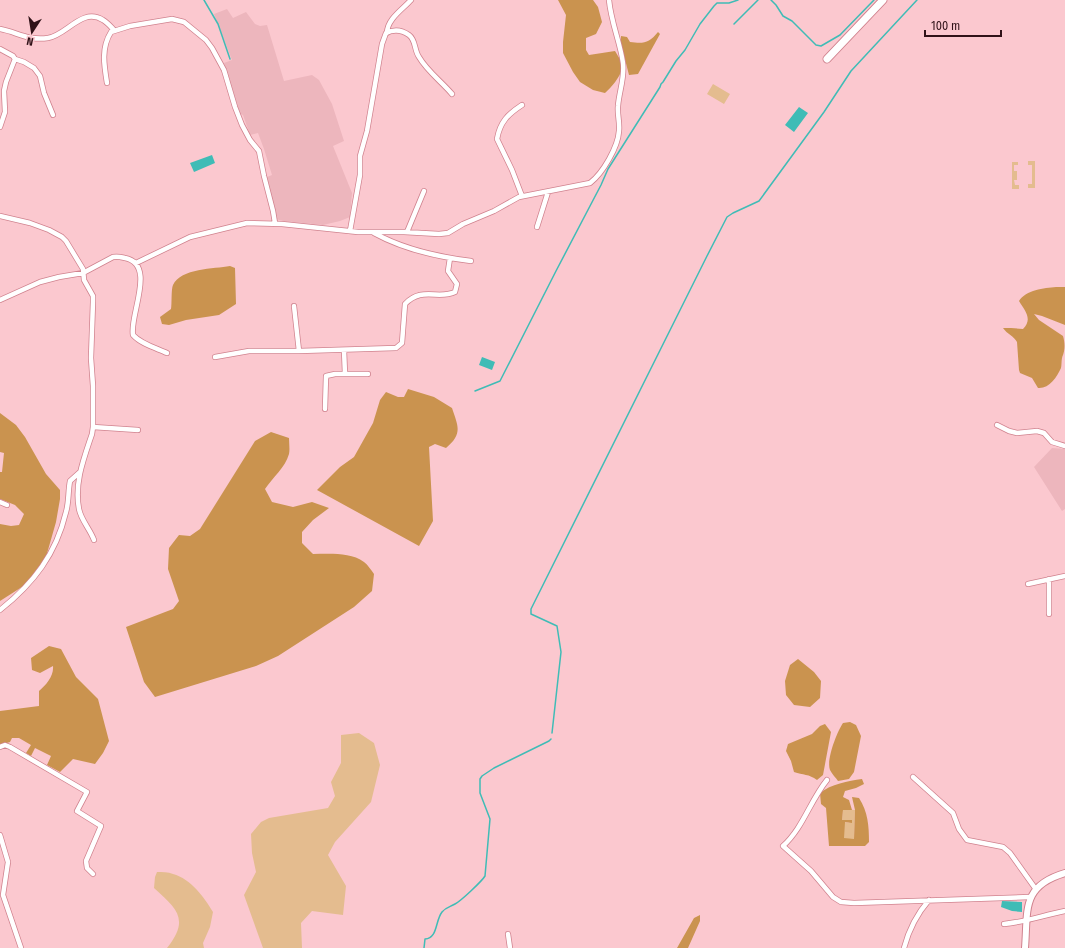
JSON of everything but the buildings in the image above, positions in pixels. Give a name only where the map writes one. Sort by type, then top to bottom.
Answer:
[{"type":"main road","points":[[827,59],[882,0]]},
{"type":"street","points":[[350,231],[360,175],[360,156],[367,131],[382,44],[390,22],[411,0]]},
{"type":"street","points":[[136,263],[190,237],[247,223],[274,223],[350,231],[448,233],[522,196],[590,183],[597,178],[616,145],[620,128],[618,106],[623,76],[623,64],[609,0]]},
{"type":"street","points":[[0,29],[16,35],[37,39],[50,38],[86,17],[94,17],[104,20],[114,30]]},
{"type":"street","points":[[107,83],[104,59],[105,46],[108,37],[114,30],[172,19],[184,22],[206,40],[224,70],[242,126],[250,140],[259,151],[273,211],[274,223]]},
{"type":"street","points":[[387,33],[397,30],[408,34],[412,38],[420,59],[452,94]]},
{"type":"street","points":[[0,49],[13,56],[15,59],[34,68],[40,76],[44,94],[53,115]]},
{"type":"street","points":[[0,127],[5,112],[4,91],[15,59]]},
{"type":"street","points":[[522,105],[509,114],[497,139],[512,170],[522,196]]},
{"type":"street","points":[[407,232],[424,191]]},
{"type":"street","points":[[538,227],[548,192]]},
{"type":"street","points":[[0,216],[30,223],[49,230],[62,237],[83,269],[84,280],[93,296],[91,358],[93,427],[80,472],[78,493],[79,510],[94,540]]},
{"type":"street","points":[[373,232],[389,241],[434,255],[471,261]]},
{"type":"street","points":[[0,300],[40,282],[83,273],[94,266],[118,256],[131,259],[136,263],[141,280],[140,292],[133,323],[133,335],[136,339],[167,353]]},
{"type":"street","points":[[215,357],[249,351],[299,352],[400,347],[403,339],[405,304],[409,299],[416,295],[446,294],[455,292],[457,284],[448,271],[450,258]]},
{"type":"street","points":[[294,306],[299,352]]},
{"type":"street","points":[[344,350],[345,374]]},
{"type":"street","points":[[325,409],[326,376],[335,374],[368,374]]},
{"type":"street","points":[[997,424],[1009,431],[1017,433],[1037,431],[1044,433],[1052,442],[1065,446]]},
{"type":"street","points":[[93,427],[138,430]]},
{"type":"street","points":[[0,610],[28,586],[41,570],[53,550],[66,512],[70,481],[80,472]]},
{"type":"street","points":[[0,502],[7,505]]},
{"type":"street","points":[[1028,584],[1065,576]]},
{"type":"street","points":[[1049,579],[1049,614]]},
{"type":"street","points":[[0,747],[5,746],[10,748],[87,792],[77,811],[101,826],[86,860],[87,868],[93,874]]},
{"type":"street","points":[[913,777],[953,813],[959,829],[967,840],[1003,847],[1010,853],[1035,888]]},
{"type":"street","points":[[827,780],[820,788],[798,829],[783,846],[811,871],[833,897],[841,902],[1030,897]]},
{"type":"street","points":[[0,835],[8,862],[2,895],[20,948]]},
{"type":"street","points":[[1025,948],[1027,912],[1030,897],[1035,888],[1048,879],[1065,873]]},
{"type":"street","points":[[904,948],[914,920],[929,900]]},
{"type":"street","points":[[1004,924],[1023,922],[1065,911]]},
{"type":"street","points":[[508,934],[510,948]]},
{"type":"shaded area","points":[[558,0],[593,0],[598,7],[602,22],[596,34],[586,38],[586,50],[589,55],[615,51],[622,64],[621,72],[617,79],[605,93],[593,90],[580,82],[563,53],[566,15]]},
{"type":"shaded area","points":[[227,9],[233,18],[246,12],[255,24],[260,26],[267,25],[284,81],[312,75],[319,80],[332,104],[344,141],[333,146],[352,193],[350,217],[323,225],[276,219],[267,177],[272,175],[264,149],[258,133],[250,135],[243,115],[240,114],[224,63],[232,60],[214,14]]},
{"type":"shaded area","points":[[658,32],[660,34],[638,74],[629,75],[621,44],[621,36],[627,37],[630,42],[643,43],[649,41]]},
{"type":"shaded area","points":[[713,84],[730,94],[724,104],[707,94]]},
{"type":"shaded area","points":[[1028,161],[1035,161],[1035,188],[1028,188],[1028,184],[1032,184],[1032,165],[1028,165]]},
{"type":"shaded area","points":[[1012,162],[1018,162],[1018,165],[1014,165],[1014,171],[1017,171],[1017,180],[1014,180],[1015,185],[1019,185],[1019,189],[1012,189]]},
{"type":"shaded area","points":[[230,266],[235,268],[236,304],[219,315],[186,320],[169,325],[162,324],[160,317],[171,309],[172,287],[177,279],[190,272],[198,270]]},
{"type":"shaded area","points":[[1065,287],[1065,325],[1034,314],[1039,320],[1063,336],[1064,353],[1061,368],[1052,382],[1046,387],[1038,388],[1032,378],[1020,373],[1017,342],[1003,328],[1023,329],[1028,318],[1019,301],[1022,297],[1026,294],[1041,289]]},
{"type":"shaded area","points":[[408,389],[434,397],[452,408],[458,430],[455,438],[446,448],[435,444],[429,447],[433,521],[419,546],[317,490],[340,467],[354,457],[373,423],[380,400],[386,392],[398,397],[404,397]]},
{"type":"shaded area","points":[[0,413],[16,425],[25,437],[46,474],[60,490],[60,499],[56,522],[46,557],[25,585],[0,601],[0,524],[11,526],[19,525],[24,514],[15,505],[0,499],[0,472],[2,472],[4,453],[0,452]]},
{"type":"shaded area","points":[[271,432],[289,438],[289,454],[285,464],[265,489],[272,502],[293,507],[312,502],[329,508],[313,520],[302,532],[302,543],[313,554],[346,555],[364,562],[374,574],[372,591],[354,607],[278,656],[256,666],[155,697],[144,682],[126,627],[173,609],[179,601],[168,569],[169,548],[179,535],[190,536],[200,529],[255,441]]},
{"type":"shaded area","points":[[1052,448],[1065,449],[1065,509],[1062,511],[1034,467]]},
{"type":"shaded area","points":[[49,646],[61,649],[76,677],[98,699],[109,741],[95,764],[73,759],[60,772],[47,765],[51,756],[35,748],[31,756],[26,753],[31,745],[19,738],[12,738],[10,742],[0,745],[0,711],[39,706],[39,691],[51,677],[53,666],[40,673],[32,670],[31,658]]},
{"type":"shaded area","points":[[798,659],[814,672],[821,681],[820,698],[810,707],[794,705],[786,695],[785,681],[790,665]]},
{"type":"shaded area","points":[[850,722],[856,725],[861,736],[854,772],[849,779],[838,781],[830,770],[829,765],[831,753],[835,739],[843,723]]},
{"type":"shaded area","points":[[825,724],[831,732],[823,775],[817,780],[794,772],[786,751],[788,744],[812,734],[820,726]]},
{"type":"shaded area","points":[[359,733],[374,743],[380,765],[371,802],[335,842],[328,855],[346,886],[343,915],[312,911],[301,923],[302,948],[263,948],[244,895],[256,872],[252,853],[251,834],[261,822],[269,818],[328,808],[335,796],[331,782],[341,763],[341,735]]},
{"type":"shaded area","points":[[862,779],[864,784],[845,791],[843,797],[849,800],[852,810],[843,810],[842,820],[852,820],[852,823],[845,822],[844,838],[854,839],[855,810],[852,797],[859,798],[867,819],[869,842],[865,846],[829,846],[826,808],[821,804],[820,793],[834,785]]},
{"type":"shaded area","points":[[843,809],[855,810],[854,839],[844,839],[844,822],[852,823],[842,820]]},
{"type":"shaded area","points":[[157,872],[171,873],[186,880],[196,889],[213,912],[210,927],[203,943],[204,948],[167,948],[174,938],[179,922],[178,915],[169,902],[154,888]]},
{"type":"shaded area","points":[[700,915],[700,921],[688,948],[677,948],[694,918]]},
{"type":"water","points":[[799,107],[808,113],[794,132],[785,125]]},
{"type":"water","points":[[212,155],[215,163],[194,172],[190,163]]},
{"type":"water","points":[[482,357],[495,362],[492,370],[479,365]]},
{"type":"water","points":[[1002,901],[1022,902],[1022,912],[1012,911],[1001,907]]},
{"type":"waterway","points":[[204,0],[218,24],[230,59]]},
{"type":"waterway","points":[[475,391],[500,381],[608,169],[661,84],[685,50],[700,24],[717,3],[729,3],[738,0]]},
{"type":"waterway","points":[[734,24],[758,0]]},
{"type":"waterway","points":[[771,0],[783,16],[792,21],[816,45],[821,46],[840,35],[874,0]]},
{"type":"waterway","points":[[552,733],[561,652],[557,626],[531,614],[531,609],[727,217],[759,201],[824,112],[851,71],[917,0]]},
{"type":"waterway","points":[[424,948],[425,939],[432,936],[442,912],[462,899],[485,876],[490,819],[480,793],[480,779],[494,768],[551,739]]}]
